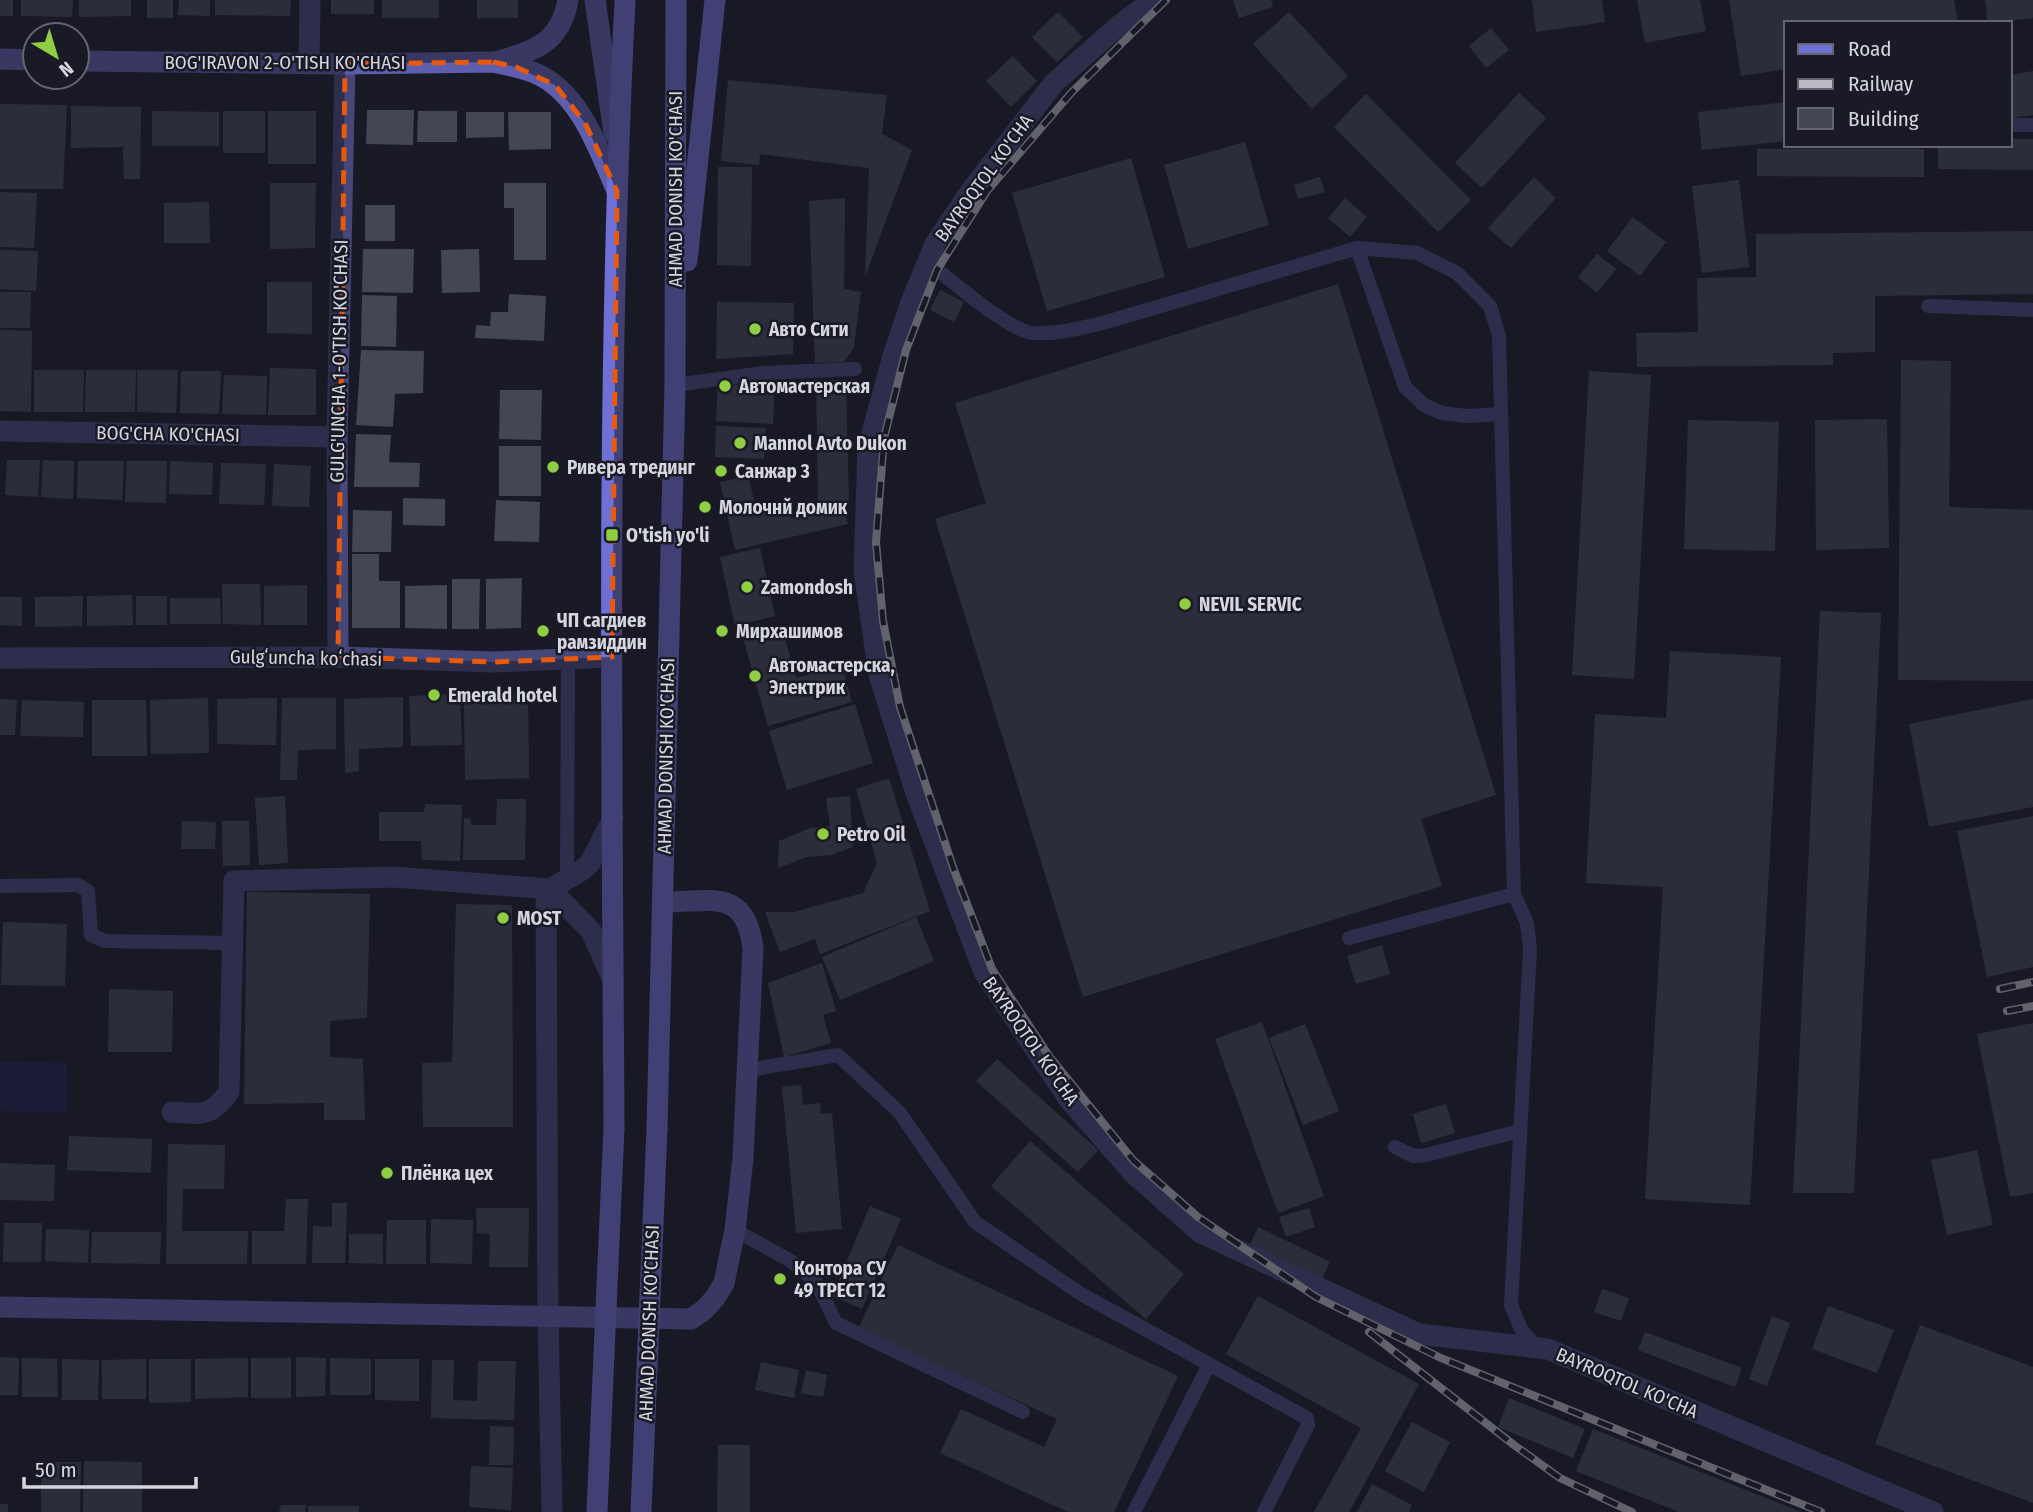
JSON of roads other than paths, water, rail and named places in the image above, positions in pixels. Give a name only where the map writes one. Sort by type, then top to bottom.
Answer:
[{"type":"main road","points":[[597,1512],[614,1128],[612,535],[617,157],[625,0]]},
{"type":"main road","name":"AHMAD DONISH KO'CHASI","points":[[641,1512],[657,1129],[675,385],[676,0]]},
{"type":"main road","points":[[675,385],[715,0]]},
{"type":"street","points":[[309,64],[310,0]]},
{"type":"street","name":"BOG'IRAVON 2-O'TISH KO'CHASI","points":[[91,61],[309,64],[494,62],[533,51],[541,46],[558,29],[568,0]]},
{"type":"street","points":[[595,0],[617,157]]},
{"type":"street","name":"BAYROQTOL KO'CHA","points":[[1153,0],[1117,27],[1054,83],[970,192],[935,244],[892,356],[868,447],[864,571],[879,675],[916,793],[984,972],[1068,1098],[1135,1174],[1201,1233],[1419,1334],[1548,1349],[1933,1512]]},
{"type":"street","points":[[0,60],[21,60]]},
{"type":"street","name":"BOG'IRAVON 2-O'TISH KO'CHASI","points":[[494,62],[537,74],[555,85],[572,103],[585,123],[617,191]]},
{"type":"street","name":"GULG'UNCHA 1-O'TISH KO'CHASI","points":[[338,657],[337,437],[345,64]]},
{"type":"street","name":"BOG'CHA KO'CHASI","points":[[0,431],[337,437]]},
{"type":"street","name":"Gulgʻuncha koʻchasi","points":[[0,658],[338,657],[494,662],[612,657]]},
{"type":"street","points":[[172,1112],[203,1114],[217,1108],[229,1092],[234,881],[394,877],[554,886],[590,863],[613,818]]},
{"type":"street","points":[[554,886],[591,931],[613,979]]},
{"type":"street","points":[[552,1512],[548,1317],[554,886]]},
{"type":"street","points":[[0,1307],[691,1319],[710,1304],[724,1283],[735,1230],[743,1158],[752,949],[744,916],[727,901],[663,902]]},
{"type":"lane","points":[[2012,125],[2033,125]]},
{"type":"lane","points":[[1357,248],[1405,387],[1423,405],[1442,413],[1466,416],[1501,414]]},
{"type":"lane","points":[[928,262],[1014,327],[1032,332],[1065,331],[1103,323],[1357,248],[1417,253],[1457,273],[1490,306],[1499,336],[1514,894],[1527,923],[1530,949],[1511,1305],[1521,1329],[1537,1348]]},
{"type":"lane","points":[[1928,306],[2033,310]]},
{"type":"lane","points":[[675,385],[764,373],[855,369]]},
{"type":"lane","points":[[554,886],[568,659]]},
{"type":"lane","points":[[0,886],[78,885],[88,891],[91,935],[105,941],[232,943]]},
{"type":"lane","points":[[1349,938],[1514,894]]},
{"type":"lane","points":[[748,1070],[838,1055],[900,1113],[975,1222],[1081,1294],[1307,1418],[1308,1425],[1264,1512]]},
{"type":"lane","points":[[1395,1147],[1413,1156],[1426,1155],[1520,1131]]},
{"type":"lane","points":[[735,1230],[789,1260],[815,1280],[836,1324],[1023,1412]]},
{"type":"lane","points":[[1134,1512],[1209,1365]]},
{"type":"railway","points":[[1166,0],[1071,93],[987,191],[937,270],[906,350],[884,438],[876,542],[883,621],[900,707],[954,870],[992,969],[1049,1056],[1133,1160],[1198,1217],[1316,1297],[1441,1358],[1821,1512]]},
{"type":"railway","points":[[2000,989],[2033,982]]},
{"type":"railway","points":[[2007,1011],[2033,1006]]},
{"type":"railway","points":[[1369,1332],[1560,1478],[1632,1512]]},
{"type":"place","name":"Авто Сити","points":[[755,329]]},
{"type":"place","name":"Автомастерская","points":[[725,386]]},
{"type":"place","name":"Mannol Avto Dukon","points":[[740,443]]},
{"type":"place","name":"Ривера трединг","points":[[553,467]]},
{"type":"place","name":"Санжар 3","points":[[721,471]]},
{"type":"place","name":"Молочнй домик","points":[[705,507]]},
{"type":"place","name":"O'tish yo'li","points":[[612,535]]},
{"type":"place","name":"Zamondosh","points":[[747,587]]},
{"type":"place","name":"NEVIL SERVIC","points":[[1185,604]]},
{"type":"place","name":"ЧП сагдиев рамзиддин","points":[[543,631]]},
{"type":"place","name":"Мирхашимов","points":[[722,631]]},
{"type":"place","name":"Автомастерска, Электрик","points":[[755,676]]},
{"type":"place","name":"Emerald hotel","points":[[434,695]]},
{"type":"place","name":"Petro Oil","points":[[823,834]]},
{"type":"place","name":"MOST","points":[[503,918]]},
{"type":"place","name":"Плёнка цех","points":[[387,1173]]},
{"type":"place","name":"Контора СУ 49 ТРЕСТ 12","points":[[780,1279]]}]
